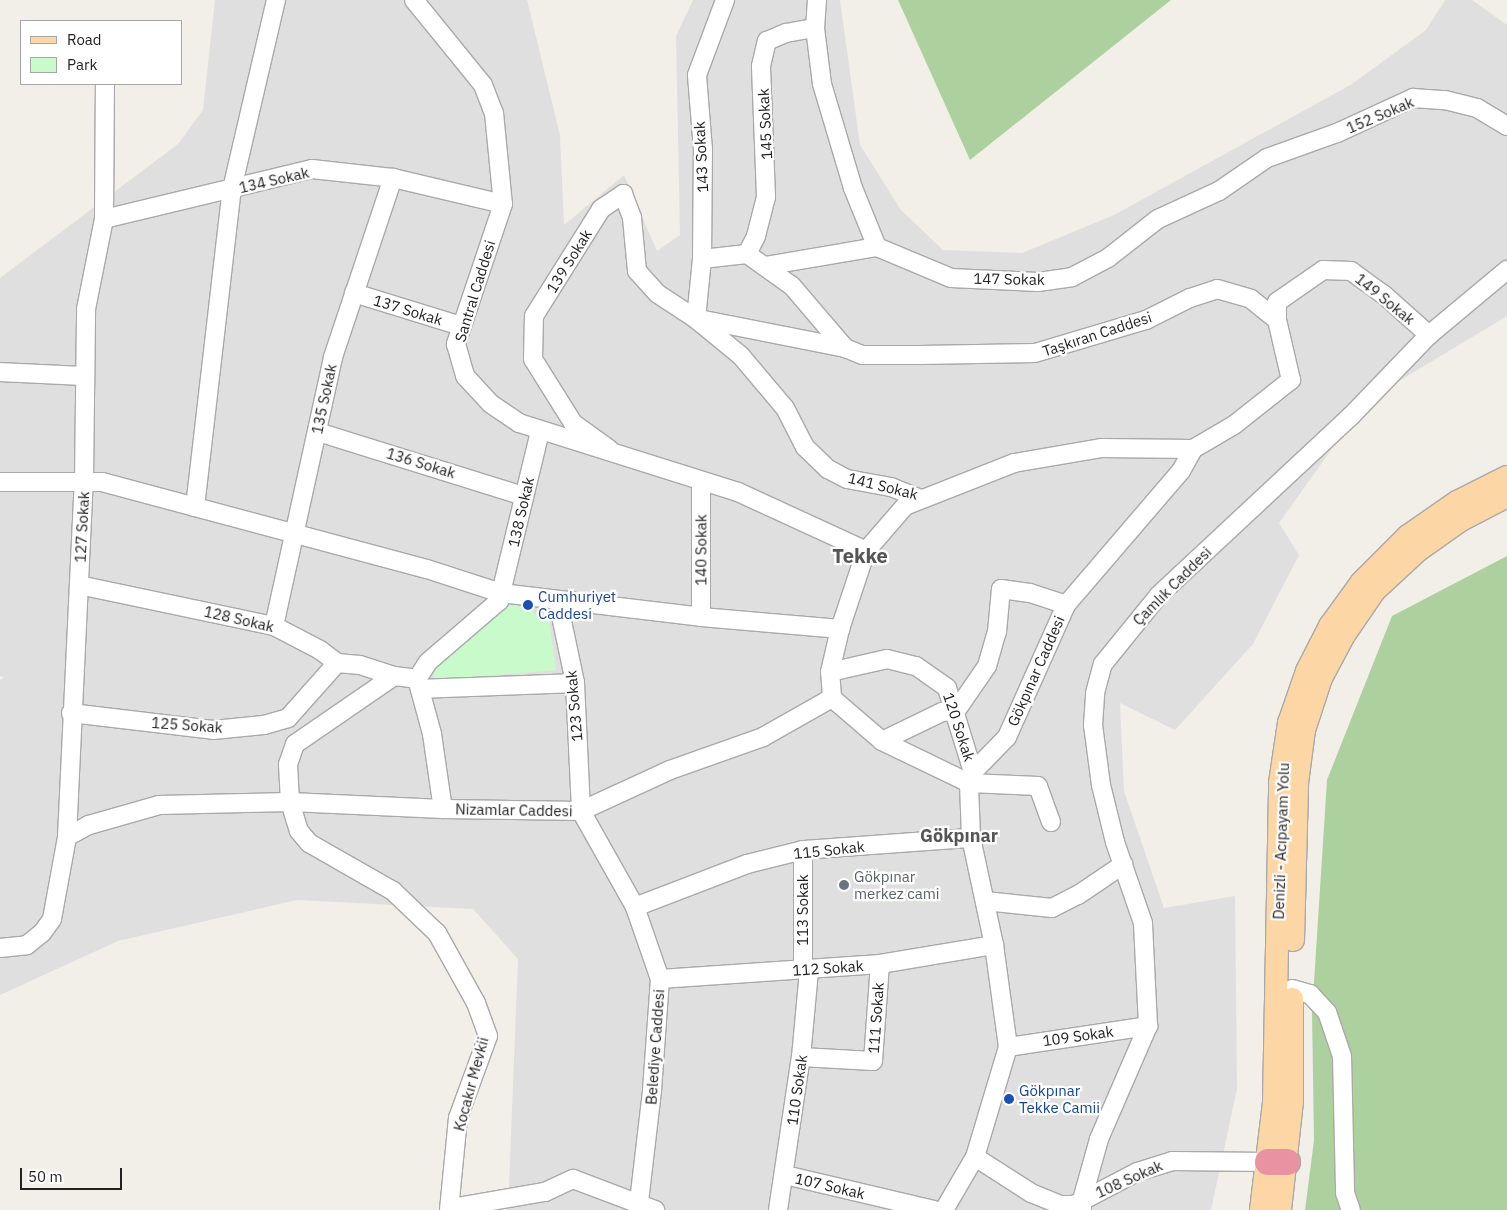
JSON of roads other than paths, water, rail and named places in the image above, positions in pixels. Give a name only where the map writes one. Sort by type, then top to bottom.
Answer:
[{"type":"main road","name":"Denizli - Acıpayam Yolu","points":[[1280,1210],[1274,1103],[1280,783],[1289,723],[1307,671],[1330,626],[1362,582],[1408,536],[1457,502],[1507,477]]},
{"type":"main road","name":"Denizli - Acıpayam Yolu","points":[[1262,1210],[1278,1162],[1292,1102],[1292,989],[1297,784],[1304,730],[1321,678],[1344,634],[1374,591],[1424,545],[1461,520],[1507,496]]},
{"type":"street","points":[[195,507],[232,190],[276,0]]},
{"type":"street","name":"Santral Caddesi","points":[[414,0],[483,85],[494,114],[503,204],[456,344],[465,376],[490,404],[518,423],[701,483],[738,492],[866,551]]},
{"type":"street","name":"143 Sokak","points":[[696,319],[702,259],[703,150],[697,75],[725,0]]},
{"type":"street","points":[[765,266],[877,247],[853,188],[822,84],[815,28],[817,0]]},
{"type":"street","name":"145 Sokak","points":[[747,254],[756,236],[766,197],[761,66],[767,41],[786,33],[815,28]]},
{"type":"street","name":"127 Sokak","points":[[0,948],[27,945],[42,933],[52,919],[67,837],[71,713],[84,481],[86,309],[104,219],[104,85]]},
{"type":"street","name":"152 Sokak","points":[[1337,133],[1413,98],[1445,100],[1477,108],[1507,126]]},
{"type":"street","name":"147 Sokak","points":[[877,247],[951,278],[1038,282],[1072,277],[1108,258],[1158,219],[1219,191],[1267,158],[1337,133]]},
{"type":"street","name":"134 Sokak","points":[[104,219],[312,170],[393,178],[503,204]]},
{"type":"street","name":"135 Sokak","points":[[274,626],[333,357],[393,178]]},
{"type":"street","name":"139 Sokak","points":[[622,458],[573,423],[533,359],[534,316],[601,208],[623,194],[632,218],[637,271],[658,294],[696,319]]},
{"type":"street","points":[[702,259],[747,254],[792,286],[845,348]]},
{"type":"street","name":"149 Sokak","points":[[1277,320],[1277,302],[1323,270],[1351,271],[1383,294],[1429,335]]},
{"type":"street","name":"Çamlık Caddesi","points":[[1082,1205],[1099,1139],[1148,1026],[1143,924],[1115,842],[1101,785],[1093,725],[1095,693],[1103,664],[1159,595],[1344,423],[1429,335],[1507,270]]},
{"type":"street","name":"Taşkıran Caddesi","points":[[696,319],[845,348],[862,355],[1035,353],[1146,320],[1190,298],[1216,289],[1251,299],[1277,320]]},
{"type":"street","name":"137 Sokak","points":[[354,293],[462,326]]},
{"type":"street","name":"141 Sokak","points":[[696,319],[741,356],[785,408],[805,447],[828,468],[847,479],[890,487],[920,499],[1014,463],[1101,448],[1193,449]]},
{"type":"street","points":[[1193,449],[1234,425],[1291,380],[1277,320]]},
{"type":"street","points":[[0,372],[85,376]]},
{"type":"street","name":"138 Sokak","points":[[501,593],[540,431]]},
{"type":"street","name":"136 Sokak","points":[[318,432],[524,496]]},
{"type":"street","name":"Gökpınar Caddesi","points":[[971,778],[1007,737],[1066,605],[1181,471],[1193,449]]},
{"type":"street","points":[[0,482],[102,482],[427,569],[501,593],[558,602],[840,629]]},
{"type":"street","name":"140 Sokak","points":[[701,483],[701,617]]},
{"type":"street","points":[[920,499],[904,506],[866,551],[840,629],[830,672],[832,698],[882,741],[971,778],[1038,786],[1050,822]]},
{"type":"street","name":"128 Sokak","points":[[78,585],[274,626],[320,650],[337,663]]},
{"type":"street","points":[[882,741],[942,712],[956,711],[987,666],[997,632],[1001,589],[1030,593],[1066,605]]},
{"type":"street","points":[[444,810],[432,734],[418,684],[428,662],[499,601],[501,593]]},
{"type":"street","name":"123 Sokak","points":[[558,602],[575,683],[581,811]]},
{"type":"street","name":"120 Sokak","points":[[830,672],[887,659],[916,666],[947,688],[956,711],[971,778]]},
{"type":"street","points":[[337,663],[360,665],[418,684],[575,683]]},
{"type":"street","name":"125 Sokak","points":[[71,713],[213,730],[264,725],[288,718],[337,663]]},
{"type":"street","name":"Kocakır Mevkii","points":[[394,676],[295,744],[288,764],[290,802],[299,831],[309,843],[393,891],[437,933],[476,1003],[488,1036],[458,1118],[450,1209]]},
{"type":"street","name":"Nizamlar Caddesi","points":[[67,837],[90,824],[159,805],[290,802],[444,810],[581,811],[670,770],[763,737],[832,698]]},
{"type":"street","points":[[944,1210],[975,1157],[1008,1047],[994,945],[971,838],[971,778]]},
{"type":"street","name":"Belediye Caddesi","points":[[581,811],[635,907],[660,979],[644,1208]]},
{"type":"street","name":"115 Sokak","points":[[635,907],[747,864],[803,850],[971,838]]},
{"type":"street","name":"113 Sokak","points":[[803,850],[806,970]]},
{"type":"street","points":[[985,901],[1052,908],[1078,896],[1124,864]]},
{"type":"street","name":"112 Sokak","points":[[660,979],[880,964],[994,945]]},
{"type":"street","name":"111 Sokak","points":[[802,1057],[872,1062],[880,964]]},
{"type":"street","name":"110 Sokak","points":[[778,1210],[802,1057],[806,970]]},
{"type":"street","points":[[1292,989],[1310,994],[1328,1012],[1342,1056],[1345,1193],[1351,1210]]},
{"type":"street","name":"109 Sokak","points":[[1008,1047],[1148,1026]]},
{"type":"street","name":"108 Sokak","points":[[975,1157],[1032,1193],[1061,1205],[1082,1205],[1137,1172],[1172,1161],[1278,1162]]},
{"type":"street","name":"107 Sokak","points":[[785,1175],[934,1210]]},
{"type":"street","points":[[450,1209],[545,1192],[573,1179],[644,1208]]},
{"type":"place","name":"Cumhuriyet Caddesi","points":[[528,605]]},
{"type":"place","name":"Gökpınar merkez cami","points":[[844,885]]},
{"type":"place","name":"Gökpınar Tekke Camii","points":[[1009,1099]]},
{"type":"district","name":"Tekke","points":[[860,555]]},
{"type":"district","name":"Gökpınar","points":[[959,836]]}]
